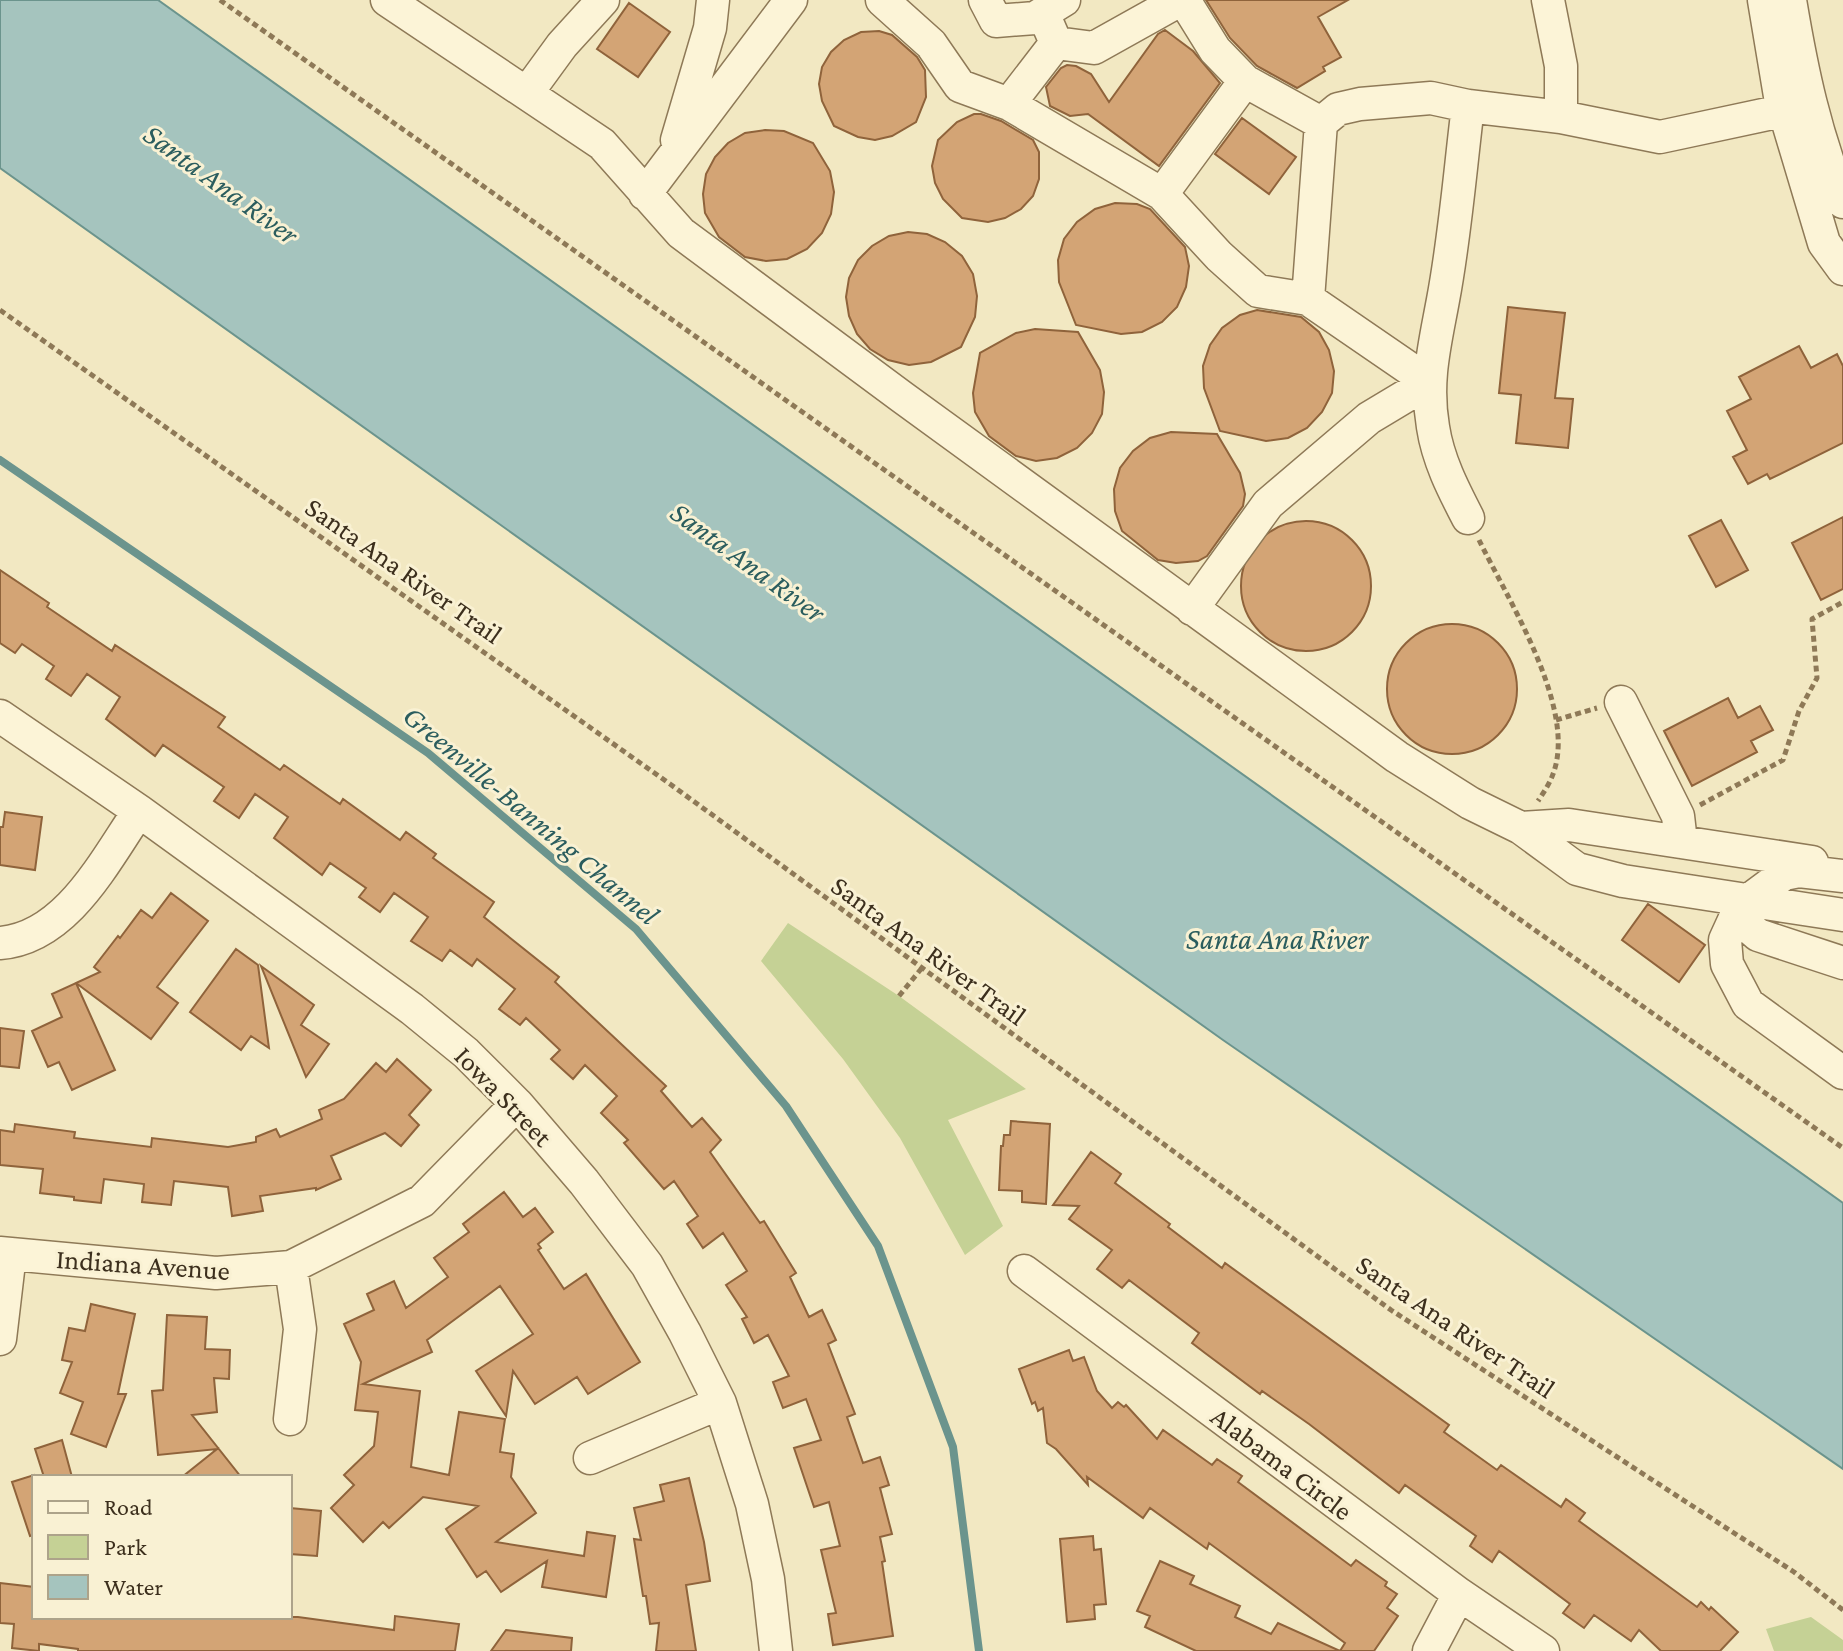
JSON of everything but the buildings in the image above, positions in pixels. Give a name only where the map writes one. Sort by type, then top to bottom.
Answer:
[{"type":"street","points":[[387,0],[602,144],[681,233],[1192,609],[1397,757],[1470,803],[1521,828],[1577,869],[1600,877],[1742,908],[1797,908],[1843,915]]},
{"type":"street","points":[[527,93],[562,45],[603,0]]},
{"type":"street","points":[[671,160],[710,28],[713,0]]},
{"type":"street","points":[[645,194],[791,0]]},
{"type":"street","points":[[882,0],[931,44],[960,86],[1009,104],[1162,194],[1219,256],[1258,291],[1308,299],[1429,382]]},
{"type":"street","points":[[985,0],[996,21],[1035,18],[1053,6],[1056,43],[1009,104]]},
{"type":"street","points":[[1056,43],[1094,48],[1182,0],[1215,50],[1245,81],[1321,123]]},
{"type":"street","points":[[1548,0],[1561,66],[1561,117]]},
{"type":"street","points":[[1764,0],[1813,116],[1824,243],[1843,269]]},
{"type":"street","points":[[1790,0],[1813,116],[1843,202]]},
{"type":"street","points":[[1162,194],[1245,81]]},
{"type":"street","points":[[1308,299],[1321,123],[1338,109],[1431,98],[1468,106],[1561,117],[1660,137],[1813,116]]},
{"type":"street","points":[[1468,106],[1429,382],[1433,427],[1446,475],[1468,518]]},
{"type":"street","points":[[1192,609],[1268,504],[1369,418],[1429,382]]},
{"type":"street","points":[[1621,702],[1680,829]]},
{"type":"street","name":"Iowa Street","points":[[0,716],[139,811],[412,1009],[466,1053],[517,1104],[584,1182],[647,1265],[720,1403],[752,1504],[768,1579],[776,1651]]},
{"type":"street","points":[[0,943],[31,936],[60,916],[83,892],[139,811]]},
{"type":"street","points":[[1521,828],[1569,825],[1680,829],[1843,867]]},
{"type":"street","points":[[1843,876],[1799,871],[1784,874],[1742,908],[1725,940],[1727,964],[1748,1004],[1843,1073]]},
{"type":"street","points":[[1797,908],[1830,900],[1843,902]]},
{"type":"street","points":[[1742,908],[1758,935],[1843,963]]},
{"type":"street","name":"Indiana Avenue","points":[[5,1253],[216,1273],[291,1267],[422,1201],[517,1104]]},
{"type":"street","points":[[0,1339],[5,1253]]},
{"type":"street","points":[[290,1419],[300,1329],[291,1267]]},
{"type":"street","name":"Alabama Circle","points":[[1024,1271],[1459,1594],[1543,1651]]},
{"type":"street","points":[[590,1458],[720,1403]]},
{"type":"street","points":[[1429,1651],[1459,1594]]},
{"type":"path","points":[[220,0],[1843,1148]]},
{"type":"path","name":"Santa Ana River Trail","points":[[0,310],[657,774],[1391,1310],[1794,1572],[1843,1610]]},
{"type":"path","points":[[1468,518],[1541,666],[1556,720],[1555,771],[1521,828]]},
{"type":"path","points":[[1680,829],[1783,760],[1799,711],[1817,678],[1812,619],[1843,602]]},
{"type":"path","points":[[1556,720],[1621,702]]},
{"type":"path","points":[[899,996],[921,969]]},
{"type":"green space","points":[[788,923],[899,996],[1026,1089],[948,1120],[1003,1226],[965,1255],[900,1138],[843,1059],[761,961]]},
{"type":"green space","points":[[1811,1617],[1843,1640],[1843,1651],[1774,1651],[1766,1629]]},
{"type":"water","name":"Santa Ana River","points":[[0,0],[158,0],[1843,1203],[1843,1469],[1223,1040],[0,168]]},
{"type":"waterway","name":"Greenville-Banning Channel","points":[[0,460],[428,753],[636,929],[786,1106],[878,1246],[953,1447],[979,1651]]}]
